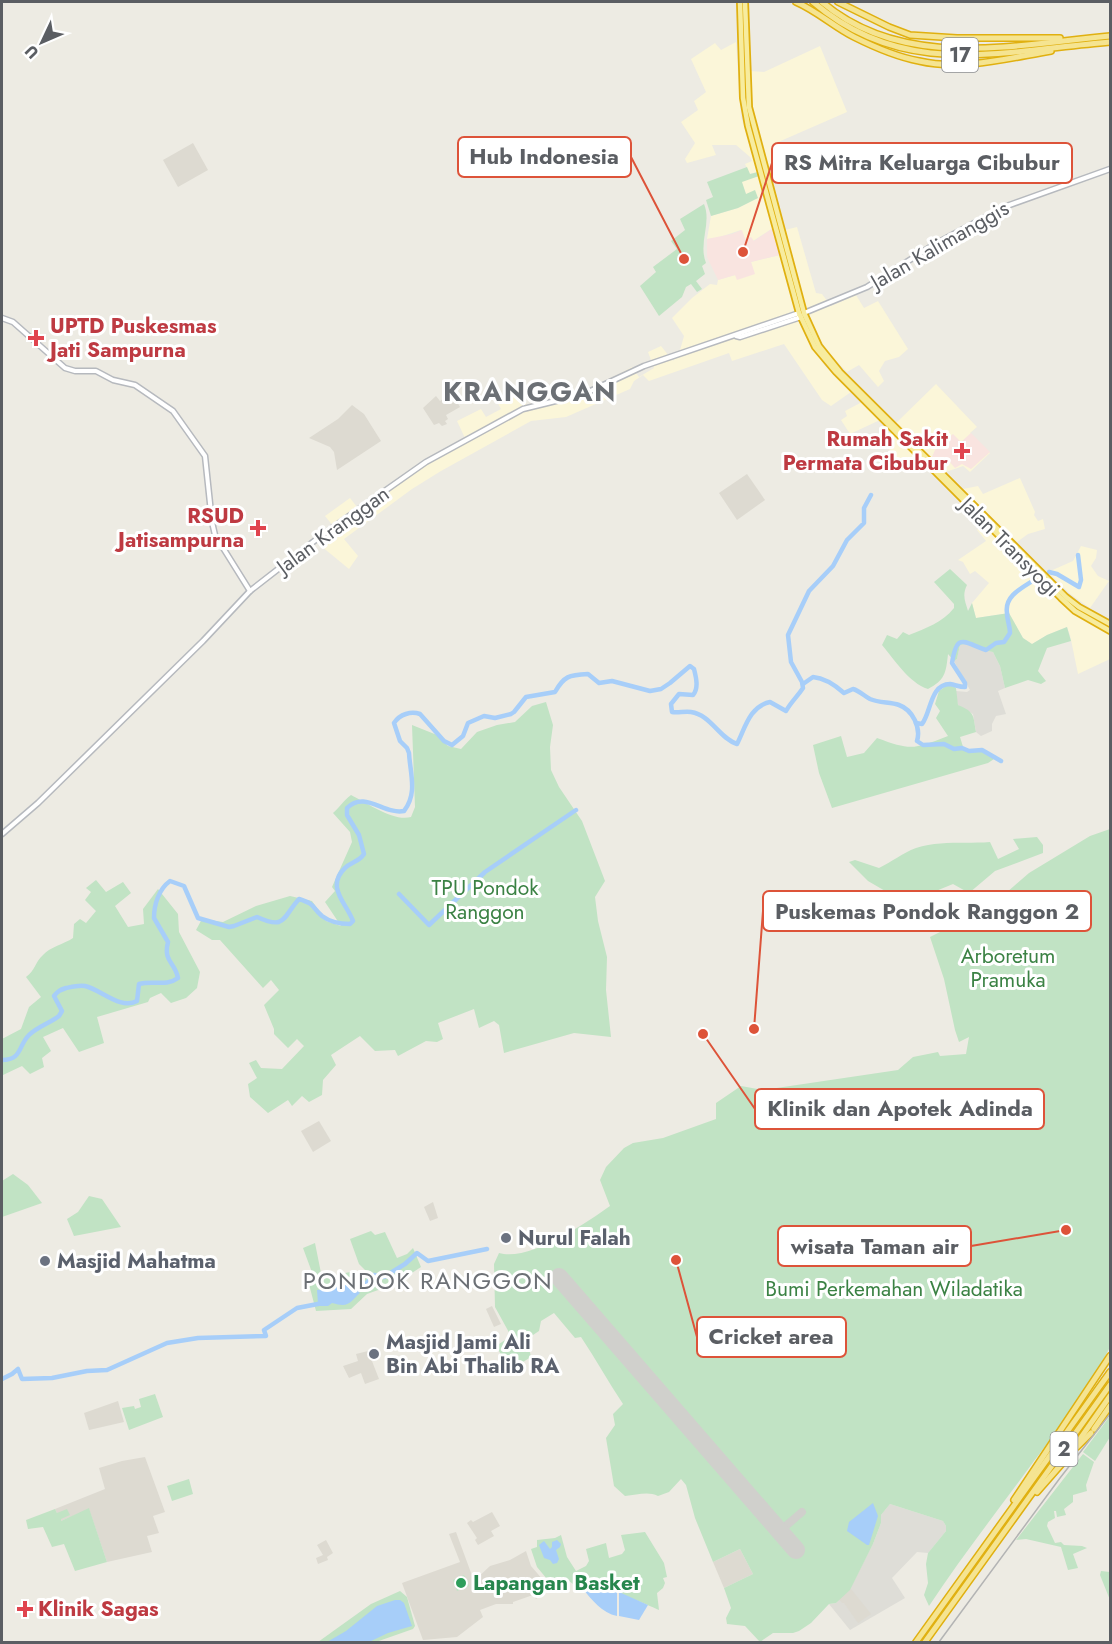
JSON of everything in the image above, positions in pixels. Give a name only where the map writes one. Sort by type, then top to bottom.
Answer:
[{"type":"highway","name":"Jalan Transyogi","points":[[740,2],[746,98],[799,316],[829,359],[911,444],[1066,597],[1110,631]]},
{"type":"highway","name":"Jalan Transyogi","points":[[745,2],[746,98]]},
{"type":"highway","points":[[746,12],[751,2]]},
{"type":"highway","points":[[796,2],[853,37],[920,62],[975,63],[1088,41]]},
{"type":"highway","name":"17","points":[[813,2],[840,19]]},
{"type":"highway","name":"17","points":[[822,2],[855,32],[906,50],[937,55],[991,53],[1088,41],[1110,36]]},
{"type":"highway","points":[[838,2],[910,35],[1088,41]]},
{"type":"highway","name":"17","points":[[1088,41],[1110,42]]},
{"type":"highway","name":"Jalan Transyogi","points":[[1092,617],[1110,624]]},
{"type":"highway","points":[[1010,1510],[1017,1493],[1072,1416],[1110,1356]]},
{"type":"highway","name":"2","points":[[915,1642],[1110,1372]]},
{"type":"highway","name":"2","points":[[925,1642],[1110,1385]]},
{"type":"highway","points":[[1066,1459],[1110,1396]]},
{"type":"highway","points":[[1018,1514],[1092,1431],[1110,1406]]},
{"type":"main road","name":"Jalan Kalimanggis","points":[[799,316],[867,287],[934,244],[1004,207],[1110,169]]},
{"type":"main road","name":"Jalan Kranggan","points":[[2,834],[38,803],[203,641],[250,591],[322,535],[426,462],[524,409],[584,394],[644,366],[799,316]]},
{"type":"main road","points":[[2,318],[13,322],[65,368],[75,371],[96,371],[112,380],[135,385],[173,411],[205,456],[213,527],[222,547],[250,591]]},
{"type":"shaded area","points":[[736,42],[741,117],[758,172],[750,174],[745,164],[752,161],[736,145],[712,145],[716,155],[687,163],[685,159],[695,143],[681,122],[698,110],[694,101],[706,92],[691,59],[715,43],[721,50]]},
{"type":"shaded area","points":[[820,46],[847,112],[776,143],[784,171],[768,174],[751,114],[750,71],[764,72]]},
{"type":"shaded area","points":[[193,143],[208,170],[178,187],[163,160]]},
{"type":"shaded area","points":[[759,176],[773,228],[753,241],[745,239],[741,230],[707,239],[711,216],[738,208],[757,198],[746,194],[741,181]]},
{"type":"shaded area","points":[[797,227],[816,293],[822,294],[831,306],[856,295],[864,308],[878,301],[908,349],[899,357],[885,361],[879,371],[884,381],[878,387],[859,365],[847,372],[830,355],[816,333],[807,312],[785,230]]},
{"type":"shaded area","points":[[773,228],[780,255],[751,262],[755,274],[737,280],[735,275],[718,280],[707,257],[707,239],[742,230],[745,239],[751,237],[754,241]]},
{"type":"shaded area","points":[[780,255],[799,322],[825,366],[851,392],[831,406],[822,400],[784,344],[732,361],[729,353],[649,381],[643,375],[634,381],[630,389],[566,417],[531,421],[412,489],[344,539],[358,556],[349,569],[315,541],[334,527],[325,516],[350,498],[357,507],[432,456],[465,438],[457,421],[481,409],[486,417],[501,409],[496,400],[517,388],[527,405],[536,401],[581,394],[632,367],[639,377],[654,368],[648,352],[661,346],[673,361],[680,350],[684,336],[672,318],[692,298],[710,284],[717,285],[718,280],[735,275],[754,274],[751,262]]},
{"type":"shaded area","points":[[936,384],[977,427],[970,433],[990,453],[970,472],[963,466],[946,472],[896,423]]},
{"type":"shaded area","points":[[452,393],[460,407],[446,415],[447,424],[434,425],[423,408],[436,396],[440,401]]},
{"type":"shaded area","points":[[862,402],[880,420],[850,434],[841,420],[847,416],[845,411]]},
{"type":"shaded area","points":[[352,405],[364,414],[381,441],[337,470],[334,452],[330,447],[309,438],[338,419]]},
{"type":"shaded area","points":[[893,432],[927,468],[922,473],[913,466],[907,473],[882,440]]},
{"type":"shaded area","name":"Rumah Sakit Permata Cibubur","points":[[971,433],[990,452],[971,469],[962,464],[955,468],[948,460],[941,466],[932,457],[935,450],[953,434],[961,442]]},
{"type":"shaded area","points":[[747,474],[765,500],[737,520],[719,493]]},
{"type":"shaded area","points":[[1020,478],[1035,512],[1034,515],[1038,521],[1043,519],[1045,529],[1028,534],[1017,542],[963,489],[978,486],[983,494]]},
{"type":"shaded area","points":[[984,523],[1074,612],[1110,633],[1110,659],[1078,674],[1067,627],[1032,644],[1023,638],[1009,613],[976,618],[972,603],[989,583],[975,571],[970,574],[963,562],[958,560],[986,541],[977,530]]},
{"type":"shaded area","points":[[1081,546],[1097,550],[1096,558],[1091,566],[1098,576],[1109,581],[1090,608],[1069,593],[1048,572],[1073,561]]},
{"type":"shaded area","points":[[970,643],[981,650],[993,652],[1000,666],[1005,688],[998,691],[1006,714],[996,716],[992,724],[992,731],[981,736],[976,732],[973,714],[958,705],[956,696],[956,691],[970,690],[954,661],[957,659],[960,645]]},
{"type":"shaded area","points":[[319,1121],[331,1141],[313,1152],[301,1131]]},
{"type":"shaded area","points":[[433,1202],[438,1218],[430,1221],[424,1207]]},
{"type":"shaded area","points":[[492,1306],[501,1324],[494,1327],[486,1309]]},
{"type":"shaded area","points":[[368,1351],[379,1379],[365,1384],[361,1373],[349,1378],[343,1366],[358,1361],[356,1354]]},
{"type":"shaded area","points":[[118,1401],[124,1422],[89,1430],[84,1413]]},
{"type":"shaded area","points":[[145,1457],[165,1512],[153,1516],[159,1533],[147,1536],[152,1552],[107,1562],[89,1509],[61,1521],[55,1509],[105,1489],[99,1468]]},
{"type":"shaded area","points":[[890,1504],[943,1521],[946,1531],[928,1553],[917,1552],[892,1578],[905,1598],[850,1630],[829,1604],[836,1603],[854,1581],[873,1544],[881,1523],[881,1515]]},
{"type":"shaded area","points":[[492,1512],[500,1526],[491,1531],[494,1536],[478,1545],[475,1540],[477,1538],[467,1523]]},
{"type":"shaded area","points":[[456,1532],[474,1581],[490,1566],[510,1560],[526,1551],[531,1566],[550,1588],[536,1599],[533,1595],[513,1602],[513,1604],[496,1604],[480,1610],[483,1617],[457,1637],[423,1640],[402,1583],[460,1562],[449,1534]]},
{"type":"shaded area","points":[[326,1540],[333,1553],[327,1557],[328,1560],[318,1564],[316,1558],[323,1555],[317,1545]]},
{"type":"shaded area","points":[[740,1549],[753,1574],[724,1588],[713,1562]]},
{"type":"shaded area","points":[[851,1589],[871,1614],[858,1623],[839,1599]]},
{"type":"green space","points":[[747,167],[750,174],[758,172],[759,176],[742,182],[746,194],[755,190],[758,198],[738,208],[711,216],[706,200],[713,197],[707,182]]},
{"type":"green space","points":[[704,204],[707,218],[703,248],[706,263],[702,266],[705,274],[696,281],[702,289],[697,292],[691,284],[686,287],[682,297],[659,316],[640,286],[656,272],[653,267],[677,249],[671,241],[685,230],[680,219]]},
{"type":"green space","points":[[950,569],[967,585],[964,595],[966,604],[968,611],[972,603],[976,618],[1009,613],[1023,638],[1032,644],[1067,627],[1071,641],[1047,648],[1038,671],[1046,681],[1041,684],[1028,680],[1005,688],[1000,666],[993,652],[981,650],[970,643],[960,645],[957,659],[954,661],[948,654],[944,675],[928,689],[914,682],[902,670],[882,645],[887,635],[897,639],[903,632],[909,635],[939,621],[954,608],[954,604],[934,582]]},
{"type":"green space","points":[[949,684],[956,688],[958,705],[968,710],[973,718],[976,732],[960,737],[964,750],[985,751],[994,759],[988,763],[832,808],[819,773],[813,745],[841,736],[847,757],[864,753],[877,738],[913,747],[948,736],[936,718],[940,711],[935,704],[939,691]]},
{"type":"green space","name":"TPU Pondok Ranggon","points":[[546,702],[553,725],[550,747],[551,770],[559,787],[582,821],[605,881],[595,897],[607,957],[606,990],[611,1037],[574,1033],[504,1053],[499,1025],[494,1021],[479,1028],[474,1009],[438,1023],[443,1039],[437,1042],[426,1041],[398,1056],[395,1050],[375,1051],[360,1036],[331,1055],[336,1065],[323,1080],[322,1095],[309,1102],[302,1096],[292,1106],[288,1100],[268,1113],[250,1097],[248,1084],[257,1078],[249,1063],[256,1060],[261,1068],[282,1069],[304,1046],[297,1039],[288,1048],[274,1034],[264,1005],[279,990],[271,980],[263,988],[220,940],[212,940],[196,930],[202,919],[223,922],[256,906],[290,896],[312,901],[326,921],[341,926],[325,902],[335,891],[332,887],[352,842],[350,832],[333,813],[351,795],[397,817],[411,817],[415,807],[412,725],[437,735],[448,746],[461,749],[477,732],[515,722],[532,706]]},
{"type":"green space","name":"Bumi Perkemahan Wiladatika","points":[[1110,829],[1110,1347],[1075,1406],[929,1606],[924,1595],[928,1583],[926,1564],[928,1553],[946,1531],[946,1526],[943,1521],[890,1504],[881,1515],[881,1523],[873,1544],[850,1590],[836,1603],[829,1604],[811,1623],[799,1631],[773,1633],[760,1642],[745,1626],[727,1624],[726,1618],[731,1608],[724,1588],[753,1574],[740,1549],[713,1562],[695,1518],[686,1485],[681,1479],[669,1492],[658,1496],[646,1494],[625,1496],[614,1486],[606,1438],[615,1425],[613,1414],[623,1404],[581,1337],[575,1338],[554,1313],[541,1321],[539,1331],[527,1339],[531,1357],[510,1370],[496,1346],[511,1336],[495,1307],[494,1264],[499,1253],[526,1252],[541,1247],[572,1231],[610,1206],[600,1180],[606,1167],[624,1148],[633,1143],[663,1138],[716,1119],[716,1103],[741,1086],[763,1090],[898,1070],[913,1057],[938,1052],[940,1056],[966,1054],[969,1037],[959,1042],[944,979],[930,937],[990,907],[1029,873],[1090,836]]},
{"type":"green space","points":[[1037,837],[1043,845],[1043,853],[995,871],[969,893],[953,884],[914,900],[910,891],[892,895],[868,881],[849,862],[855,860],[879,868],[911,850],[925,846],[944,843],[990,842],[998,859],[1019,849],[1013,839]]},
{"type":"green space","points":[[96,880],[106,892],[123,882],[131,893],[115,906],[128,927],[144,924],[143,909],[158,889],[178,914],[179,932],[200,972],[197,988],[186,998],[171,1003],[161,993],[150,998],[148,1002],[97,1017],[104,1043],[79,1052],[63,1028],[43,1037],[51,1051],[42,1058],[44,1067],[30,1074],[22,1066],[3,1075],[2,1039],[21,1029],[29,1007],[41,997],[26,977],[46,952],[73,938],[74,924],[80,919],[86,923],[96,911],[85,900],[91,892],[86,888]]},
{"type":"green space","points":[[13,1174],[28,1185],[42,1203],[2,1217],[2,1181]]},
{"type":"green space","points":[[89,1196],[102,1199],[121,1227],[74,1236],[67,1219],[78,1212]]},
{"type":"green space","points":[[371,1231],[375,1235],[385,1232],[397,1258],[407,1254],[413,1248],[421,1267],[395,1284],[367,1294],[351,1309],[316,1311],[310,1288],[306,1288],[303,1278],[313,1275],[303,1248],[315,1243],[322,1278],[350,1272],[359,1284],[368,1273],[359,1264],[350,1239]]},
{"type":"green space","points":[[155,1394],[163,1417],[129,1430],[122,1408],[141,1407],[139,1399]]},
{"type":"green space","points":[[1110,1416],[1110,1437],[1095,1461],[1083,1452]]},
{"type":"green space","points":[[1083,1454],[1094,1462],[1086,1485],[1087,1491],[1073,1495],[1073,1502],[1064,1509],[1066,1515],[1057,1517],[1054,1511],[1055,1518],[1048,1522],[1047,1526],[1055,1543],[1061,1542],[1064,1545],[1087,1548],[1073,1554],[1078,1568],[1068,1570],[1061,1547],[1026,1539],[1016,1540]]},
{"type":"green space","points":[[189,1479],[193,1494],[172,1501],[167,1486]]},
{"type":"green space","points":[[89,1508],[107,1562],[75,1571],[64,1544],[52,1547],[43,1527],[28,1529],[26,1520],[55,1509],[57,1513],[67,1509],[70,1515],[61,1521]]},
{"type":"green space","points":[[645,1532],[664,1563],[667,1577],[663,1578],[665,1583],[663,1588],[657,1593],[659,1610],[596,1581],[581,1590],[569,1581],[552,1585],[537,1567],[531,1549],[537,1547],[537,1540],[561,1535],[567,1557],[576,1571],[586,1566],[589,1561],[586,1549],[606,1543],[609,1558],[622,1554],[625,1550],[621,1535]]},
{"type":"green space","points":[[1101,1571],[1110,1572],[1110,1600],[1100,1575]]},
{"type":"green space","name":"Lapangan Basket","points":[[464,1575],[469,1586],[457,1591],[453,1580]]},
{"type":"green space","points":[[400,1591],[407,1597],[415,1626],[413,1629],[376,1642],[318,1642],[371,1604]]},
{"type":"water","points":[[340,1279],[360,1293],[345,1305],[332,1303],[328,1306],[321,1306],[318,1304],[317,1290],[327,1289]]},
{"type":"water","points":[[873,1503],[878,1516],[869,1545],[867,1545],[847,1531],[849,1522]]},
{"type":"water","points":[[557,1540],[561,1544],[556,1550],[559,1559],[553,1564],[544,1558],[539,1545],[544,1541],[550,1549],[552,1542]]},
{"type":"water","points":[[596,1581],[599,1585],[617,1591],[617,1616],[602,1609],[583,1589]]},
{"type":"water","points":[[619,1592],[648,1605],[639,1620],[619,1616]]},
{"type":"water","points":[[395,1600],[404,1603],[412,1626],[388,1633],[369,1642],[327,1642],[346,1631],[377,1606]]},
{"type":"waterway","points":[[2,1060],[13,1058],[29,1035],[59,1016],[62,1011],[54,996],[61,990],[85,986],[118,1001],[131,1003],[137,1001],[139,984],[164,983],[178,978],[168,958],[168,942],[154,918],[158,897],[170,881],[184,886],[198,918],[229,927],[257,917],[266,921],[279,922],[299,899],[310,904],[328,920],[350,924],[353,921],[339,895],[337,882],[345,868],[364,854],[359,835],[347,815],[347,808],[361,801],[389,810],[404,811],[411,797],[412,783],[409,753],[400,741],[394,723],[402,715],[420,714],[444,741],[452,745],[463,736],[468,723],[484,716],[495,718],[511,714],[526,697],[555,692],[564,680],[572,676],[588,674],[599,683],[612,681],[650,691],[661,689],[690,666],[696,675],[695,692],[693,695],[679,694],[671,704],[672,712],[698,714],[737,744],[749,718],[758,708],[770,702],[786,711],[803,688],[791,662],[788,635],[809,591],[833,566],[847,540],[864,523],[864,508],[871,495]]},
{"type":"waterway","points":[[1049,572],[1079,587],[1081,580],[1078,555]]},
{"type":"waterway","points":[[916,723],[922,724],[935,694],[943,685],[965,687],[965,683],[952,663],[956,646],[963,642],[986,650],[996,643],[1004,642],[1010,633],[1007,613],[1009,601],[1016,592],[1037,578]]},
{"type":"waterway","points":[[803,684],[813,677],[830,682],[844,693],[853,689],[873,700],[899,705],[912,715],[917,725],[917,741],[923,745],[944,744],[954,749],[982,750],[1001,761]]},
{"type":"waterway","points":[[399,894],[429,925],[485,872],[576,810]]},
{"type":"waterway","points":[[353,1293],[364,1286],[374,1275],[384,1277],[405,1264],[417,1253],[428,1261],[487,1249]]},
{"type":"waterway","points":[[2,1379],[18,1369],[22,1379],[52,1378],[87,1371],[107,1370],[167,1343],[198,1338],[266,1336],[264,1330],[297,1308],[323,1303]]},
{"type":"taxiway","points":[[780,1531],[802,1512]]},
{"type":"runway","points":[[559,1277],[796,1550]]},
{"type":"tram line","points":[[939,1642],[1110,1414]]},
{"type":"place","name":"RS Mitra Keluarga Cibubur","points":[[743,252]]},
{"type":"place","name":"Hub Indonesia","points":[[684,259]]},
{"type":"place","name":"UPTD Puskesmas Jati Sampurna","points":[[36,338]]},
{"type":"place","name":"Rumah Sakit Permata Cibubur","points":[[962,451]]},
{"type":"place","name":"RSUD Jatisampurna","points":[[258,528]]},
{"type":"place","name":"Puskemas Pondok Ranggon 2","points":[[754,1029]]},
{"type":"place","name":"Klinik dan Apotek Adinda","points":[[703,1034]]},
{"type":"place","name":"wisata Taman air","points":[[1066,1230]]},
{"type":"place","name":"Nurul Falah","points":[[506,1238]]},
{"type":"place","name":"Cricket area","points":[[676,1260]]},
{"type":"place","name":"Masjid Mahatma","points":[[45,1261]]},
{"type":"place","name":"Masjid Jami Ali Bin Abi Thalib RA","points":[[374,1354]]},
{"type":"place","name":"Lapangan Basket","points":[[461,1583]]},
{"type":"place","name":"Klinik Sagas","points":[[25,1609]]},
{"type":"district","name":"KRANGGAN","points":[[530,391]]},
{"type":"district","name":"PONDOK RANGGON","points":[[428,1280]]},
{"type":"park label","name":"Arboretum Pramuka","points":[[1008,968]]}]
